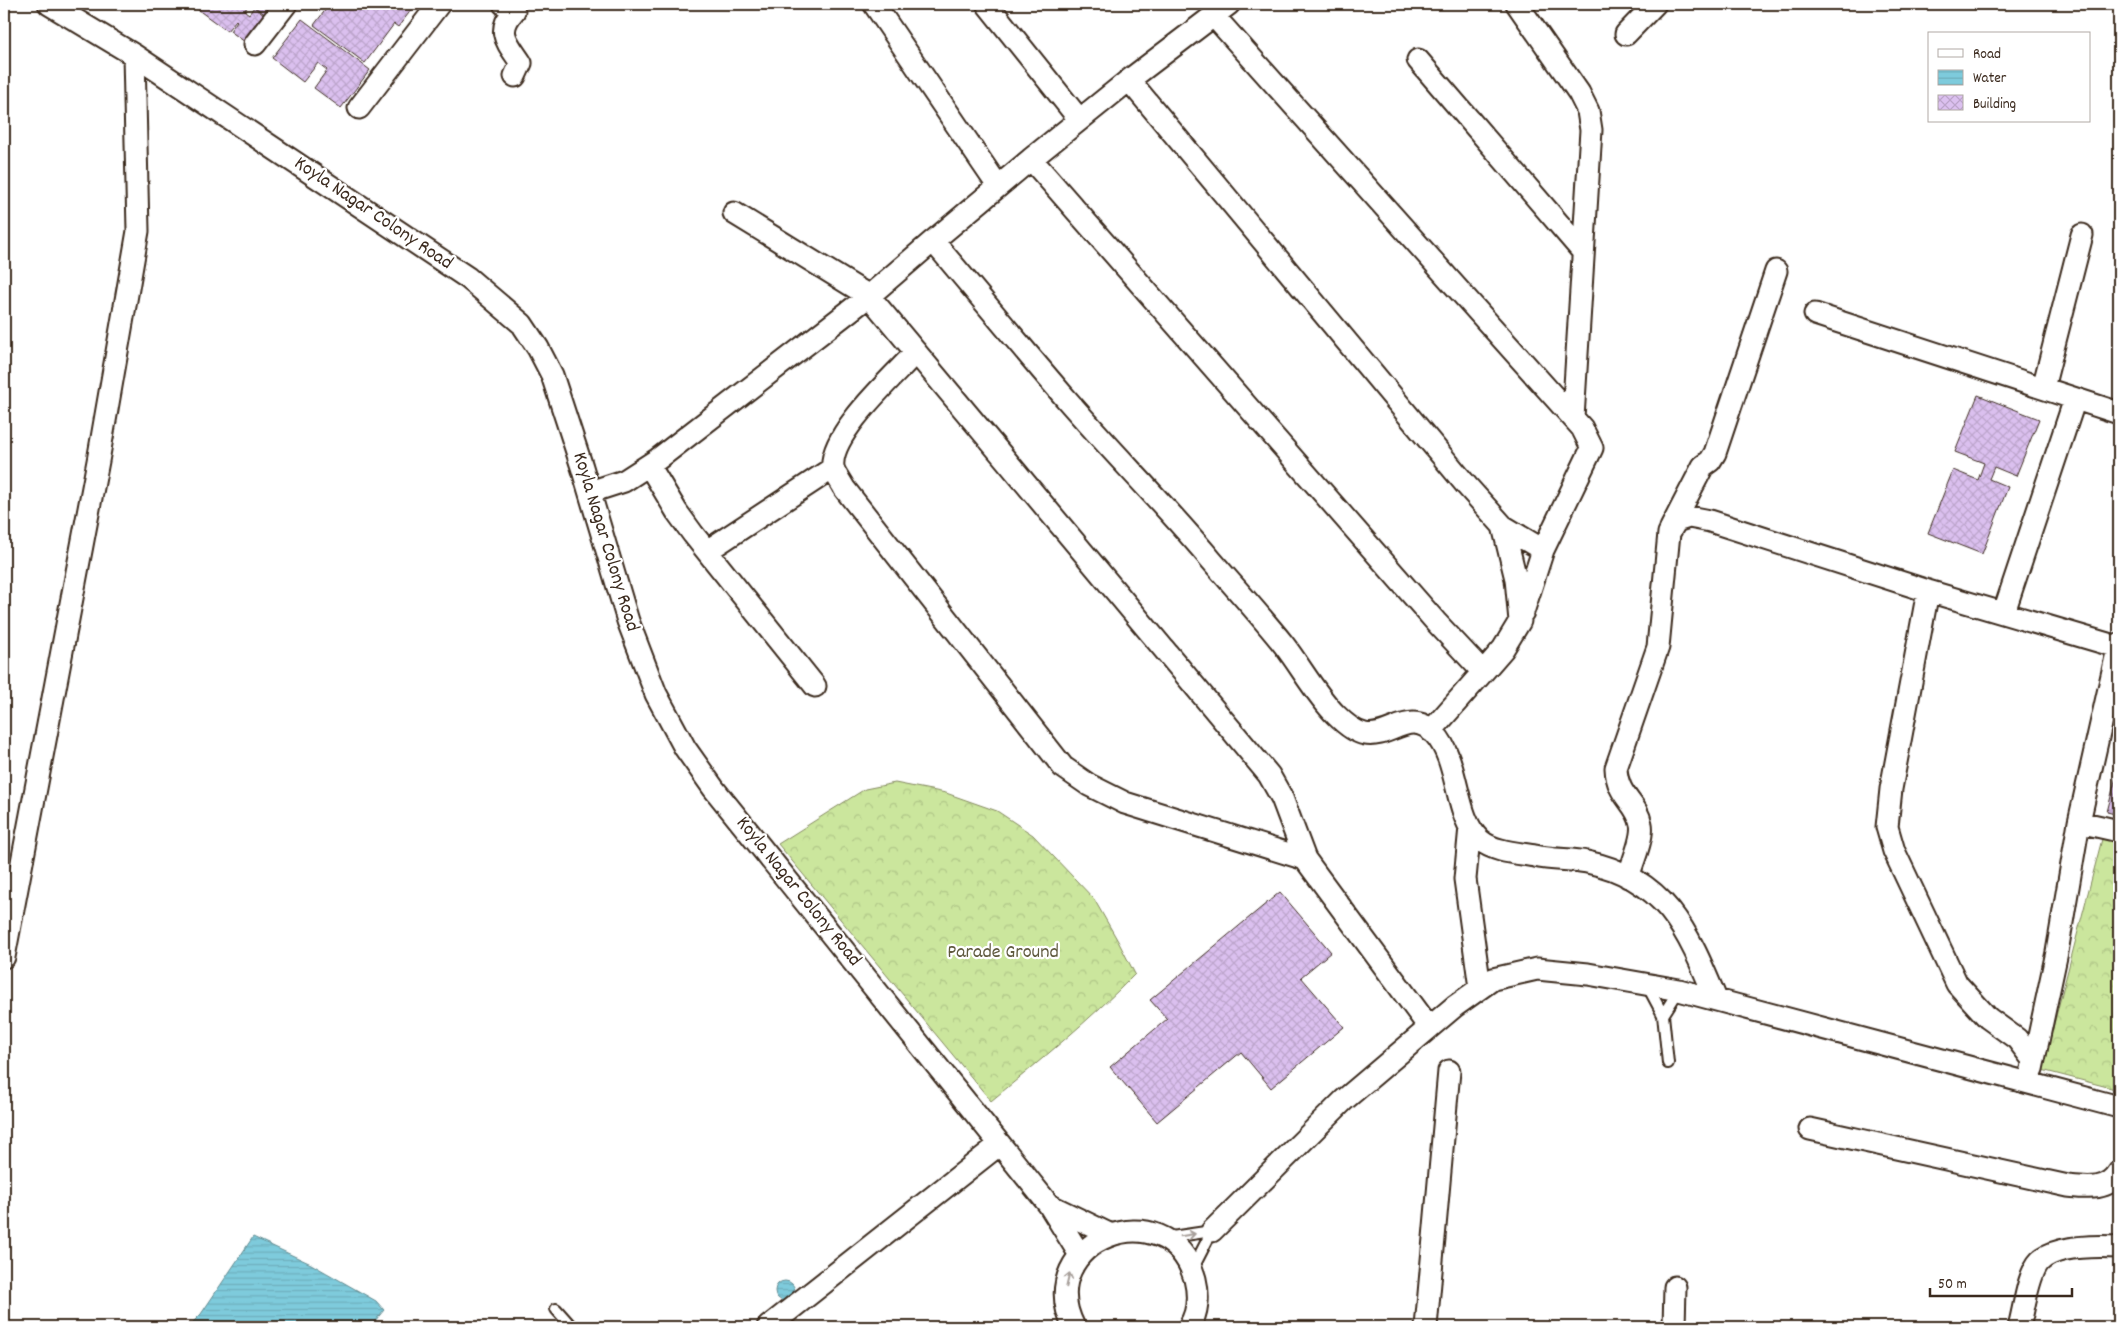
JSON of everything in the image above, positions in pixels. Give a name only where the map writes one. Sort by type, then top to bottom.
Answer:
[{"type":"street","name":"Koyla Nagar Colony Road","points":[[50,4],[134,55],[468,278],[522,324],[538,348],[552,375],[590,492],[628,621],[656,694],[685,748],[721,797],[1049,1205],[1080,1255]]},
{"type":"street","points":[[255,44],[286,4]]},
{"type":"street","points":[[359,108],[439,4]]},
{"type":"street","points":[[504,4],[514,11],[503,28],[506,39],[521,63],[515,76]]},
{"type":"street","points":[[874,4],[998,186]]},
{"type":"street","points":[[987,4],[1079,119]]},
{"type":"street","points":[[1517,4],[1579,93],[1588,111],[1591,130],[1573,418]]},
{"type":"street","points":[[1626,34],[1655,4]]},
{"type":"street","points":[[590,492],[624,481],[649,465],[730,405],[869,296],[933,240],[1079,119],[1221,9],[1582,428],[1592,448],[1543,550],[1520,621],[1503,650],[1431,731]]},
{"type":"street","points":[[4,956],[98,461],[138,231],[134,55]]},
{"type":"street","points":[[1418,60],[1584,252]]},
{"type":"street","points":[[1129,80],[1467,486],[1503,526],[1543,550]]},
{"type":"street","points":[[1031,159],[1436,622],[1483,672]]},
{"type":"street","points":[[734,213],[869,296],[1269,775],[1282,798],[1305,860],[1429,1027]]},
{"type":"street","points":[[2043,388],[2082,235]]},
{"type":"street","points":[[933,240],[1068,400],[1207,554],[1283,644],[1334,712],[1351,728],[1365,734],[1378,734],[1398,725],[1411,723],[1424,725],[1437,736],[1450,760],[1470,828],[1465,879],[1480,988]]},
{"type":"street","points":[[1628,877],[1642,826],[1617,782],[1616,768],[1658,647],[1669,533],[1703,466],[1710,461],[1715,453],[1776,271]]},
{"type":"street","points":[[1815,314],[2119,413]]},
{"type":"street","points":[[916,352],[849,425],[836,446],[833,468],[844,488],[1063,767],[1089,785],[1125,803],[1305,860]]},
{"type":"street","points":[[2004,612],[2075,399]]},
{"type":"street","points":[[649,465],[677,512],[815,686]]},
{"type":"street","points":[[707,551],[833,468]]},
{"type":"street","points":[[1669,533],[1676,521],[1689,517],[1710,521],[1928,591],[2119,645],[2079,822],[2057,952],[2029,1084]]},
{"type":"street","points":[[1503,526],[1516,580],[1520,621]]},
{"type":"street","points":[[1928,591],[1891,790],[1887,827],[1894,851],[1957,984],[1988,1018],[2017,1039],[2033,1060]]},
{"type":"street","points":[[2079,822],[2119,831]]},
{"type":"street","points":[[1470,828],[1480,840],[1493,848],[1540,857],[1586,862],[1613,869],[1658,896],[1674,915],[1695,951],[1716,999]]},
{"type":"street","points":[[1212,1231],[1344,1100],[1429,1027],[1493,979],[1538,969],[1588,974],[1678,990],[1716,999],[2119,1107]]},
{"type":"street","points":[[1426,1327],[1449,1071]]},
{"type":"street","points":[[1810,1129],[2068,1186],[2093,1189],[2109,1183],[2119,1172]]},
{"type":"street","points":[[768,1327],[1000,1144]]},
{"type":"street","points":[[1049,1205],[1109,1234]]},
{"type":"street","points":[[1066,1324],[1065,1295],[1069,1274],[1080,1255],[1093,1242],[1109,1234],[1128,1231],[1146,1232],[1164,1239],[1185,1257],[1192,1270],[1197,1288],[1197,1306],[1191,1326]]},
{"type":"street","points":[[2019,1327],[2033,1275],[2040,1261],[2055,1253],[2094,1246],[2119,1247]]},
{"type":"street","points":[[1674,1327],[1675,1287]]},
{"type":"lane","points":[[1647,985],[1663,1015],[1668,1062]]},
{"type":"lane","points":[[1663,1015],[1678,990]]},
{"type":"lane","points":[[1164,1239],[1212,1231]]},
{"type":"lane","points":[[1192,1270],[1212,1231]]},
{"type":"lane","points":[[556,1309],[572,1327]]},
{"type":"green space","name":"Parade Ground","points":[[895,783],[946,793],[997,811],[1033,835],[1094,899],[1135,974],[1083,1024],[991,1101],[778,844],[865,789]]},
{"type":"green space","points":[[2102,839],[2119,842],[2119,1090],[2042,1070]]},
{"type":"water","points":[[253,1237],[311,1264],[376,1301],[384,1310],[370,1327],[188,1327],[201,1314]]},
{"type":"water","points":[[785,1281],[792,1284],[795,1291],[792,1298],[785,1301],[778,1298],[775,1291],[778,1284]]},
{"type":"building","points":[[190,4],[248,4],[245,11],[249,14],[254,7],[265,16],[245,42],[230,31],[236,20],[227,31]]},
{"type":"building","points":[[251,4],[276,4],[267,16]]},
{"type":"building","points":[[330,4],[416,4],[398,27],[394,24],[365,63],[314,25]]},
{"type":"building","points":[[302,19],[370,70],[341,108],[314,88],[327,70],[318,63],[303,82],[272,58]]},
{"type":"building","points":[[1978,395],[2039,419],[2016,476],[1994,467],[1989,479],[2008,487],[1982,554],[1928,533],[1953,470],[1978,480],[1984,463],[1955,452]]},
{"type":"building","points":[[2119,765],[2119,815],[2107,812]]},
{"type":"building","points":[[1280,892],[1331,952],[1301,977],[1344,1027],[1271,1088],[1241,1052],[1157,1122],[1110,1067],[1167,1019],[1150,1000]]}]
